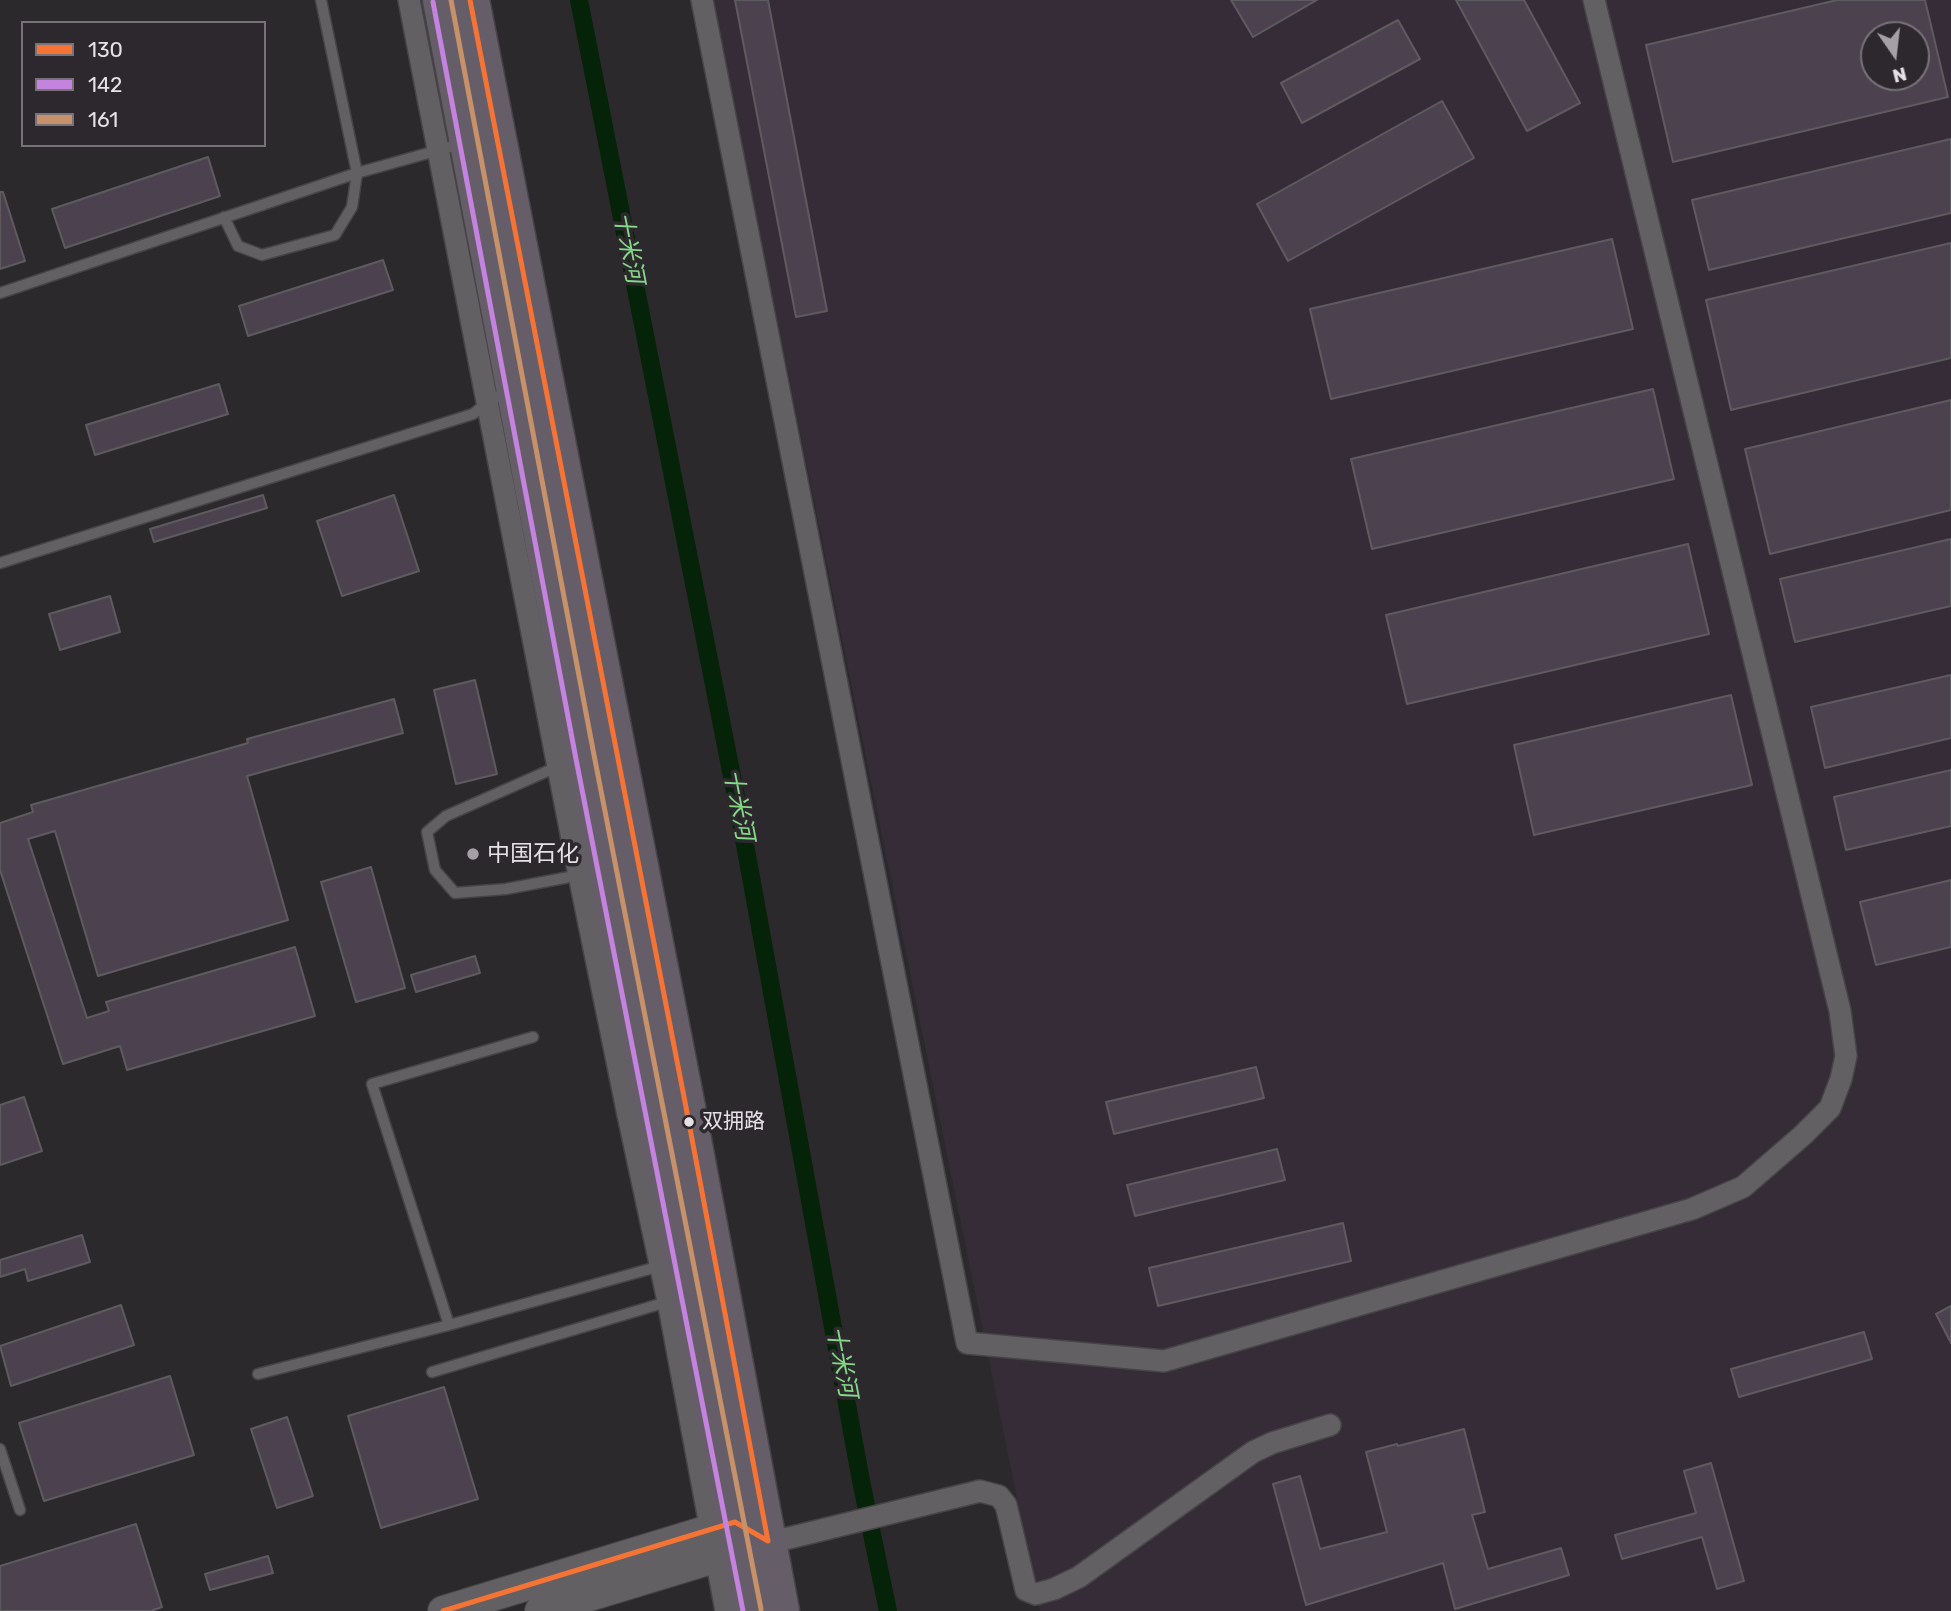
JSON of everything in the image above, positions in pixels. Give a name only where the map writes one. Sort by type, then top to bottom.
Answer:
[{"type":"highway","points":[[442,0],[690,1279],[734,1540],[752,1611]]},
{"type":"highway","points":[[470,0],[468,142],[501,394],[593,871],[690,1279]]},
{"type":"highway","points":[[734,1540],[780,1611]]},
{"type":"main road","points":[[443,1611],[734,1540]]},
{"type":"main road","points":[[540,1611],[734,1540]]},
{"type":"street","points":[[410,0],[468,142]]},
{"type":"street","points":[[702,0],[967,1343],[1164,1362],[1692,1209],[1743,1187],[1804,1135],[1830,1108],[1842,1079],[1846,1056],[1840,1011],[1594,0]]},
{"type":"street","points":[[726,1611],[734,1540],[819,1531],[980,1491],[999,1496],[1006,1505],[1026,1590],[1036,1594],[1054,1589],[1079,1577],[1253,1452],[1272,1443],[1330,1425]]},
{"type":"lane","points":[[224,217],[238,246],[262,255],[335,235],[352,207],[357,173],[321,0]]},
{"type":"lane","points":[[0,293],[357,173],[468,142]]},
{"type":"lane","points":[[0,563],[473,414],[501,394]]},
{"type":"lane","points":[[572,762],[446,816],[427,832],[435,870],[455,893],[506,889],[593,871]]},
{"type":"lane","points":[[449,1325],[372,1084],[533,1037]]},
{"type":"lane","points":[[258,1374],[449,1325],[690,1279]]},
{"type":"lane","points":[[432,1372],[690,1279]]},
{"type":"lane","points":[[0,1449],[20,1510]]},
{"type":"shaded area","points":[[712,0],[1951,0],[1951,1611],[1040,1611]]},
{"type":"building","points":[[735,0],[768,0],[827,311],[796,317]]},
{"type":"building","points":[[1231,0],[1317,0],[1253,37]]},
{"type":"building","points":[[1456,0],[1524,0],[1580,103],[1527,131]]},
{"type":"building","points":[[1837,0],[1925,0],[1930,21],[1860,21],[1860,91],[1930,91],[1930,21],[1948,97],[1673,162],[1646,45]]},
{"type":"building","points":[[1398,20],[1420,59],[1302,123],[1281,83]]},
{"type":"building","points":[[1442,101],[1474,158],[1288,261],[1257,204]]},
{"type":"building","points":[[1951,139],[1951,213],[1709,270],[1692,200]]},
{"type":"building","points":[[208,157],[220,196],[65,248],[52,209]]},
{"type":"building","points":[[0,192],[3,192],[25,261],[0,269]]},
{"type":"building","points":[[1612,239],[1633,329],[1331,399],[1310,309]]},
{"type":"building","points":[[1951,243],[1951,358],[1731,410],[1706,300]]},
{"type":"building","points":[[383,260],[393,290],[248,336],[239,306]]},
{"type":"building","points":[[219,384],[228,414],[95,455],[86,425]]},
{"type":"building","points":[[1653,389],[1674,479],[1372,549],[1351,459]]},
{"type":"building","points":[[1951,400],[1951,510],[1770,554],[1745,449]]},
{"type":"building","points":[[263,495],[267,508],[154,542],[150,529]]},
{"type":"building","points":[[394,495],[419,571],[342,596],[317,521]]},
{"type":"building","points":[[1951,539],[1951,606],[1795,642],[1780,579]]},
{"type":"building","points":[[1688,544],[1709,634],[1407,704],[1386,615]]},
{"type":"building","points":[[110,596],[120,632],[60,650],[49,614]]},
{"type":"building","points":[[1951,675],[1951,738],[1825,768],[1811,707]]},
{"type":"building","points":[[475,680],[497,774],[456,784],[434,690]]},
{"type":"building","points":[[1731,695],[1752,785],[1534,835],[1514,745]]},
{"type":"building","points":[[394,699],[403,733],[247,776],[288,920],[98,976],[55,831],[28,839],[87,1018],[109,1011],[106,1002],[295,947],[315,1016],[127,1070],[120,1046],[63,1064],[0,870],[0,823],[33,812],[31,805],[248,743],[247,739]]},
{"type":"building","points":[[1951,770],[1951,826],[1846,850],[1834,797]]},
{"type":"building","points":[[371,867],[405,988],[356,1002],[321,882]]},
{"type":"building","points":[[1951,880],[1951,947],[1876,965],[1860,902]]},
{"type":"building","points":[[475,956],[480,973],[416,992],[411,975]]},
{"type":"building","points":[[1256,1067],[1264,1098],[1114,1134],[1106,1102]]},
{"type":"building","points":[[24,1097],[42,1151],[0,1165],[0,1105]]},
{"type":"building","points":[[1277,1149],[1285,1180],[1135,1216],[1127,1185]]},
{"type":"building","points":[[1343,1223],[1351,1261],[1158,1306],[1149,1268]]},
{"type":"building","points":[[82,1235],[90,1262],[28,1281],[25,1269],[0,1277],[0,1260]]},
{"type":"building","points":[[121,1305],[134,1345],[11,1386],[0,1346]]},
{"type":"building","points":[[1951,1306],[1951,1343],[1936,1314]]},
{"type":"building","points":[[1864,1332],[1872,1359],[1739,1397],[1731,1369]]},
{"type":"building","points":[[170,1376],[194,1455],[44,1501],[19,1423]]},
{"type":"building","points":[[444,1387],[478,1499],[381,1528],[348,1416]]},
{"type":"building","points":[[287,1417],[313,1496],[277,1508],[251,1429]]},
{"type":"building","points":[[1464,1429],[1485,1512],[1472,1515],[1488,1569],[1561,1548],[1569,1575],[1455,1609],[1443,1563],[1306,1605],[1273,1484],[1300,1476],[1320,1549],[1387,1532],[1366,1452]]},
{"type":"building","points":[[1711,1463],[1744,1581],[1717,1589],[1702,1537],[1622,1559],[1615,1535],[1696,1513],[1684,1471]]},
{"type":"building","points":[[136,1524],[162,1607],[151,1611],[0,1611],[0,1566]]},
{"type":"building","points":[[268,1556],[273,1573],[210,1590],[205,1574]]},
{"type":"waterway","name":"十米河","points":[[579,0],[740,817],[861,1481],[888,1611]]},
{"type":"transit line","name":"161","points":[[451,0],[594,755],[761,1609]]},
{"type":"transit line","name":"130","points":[[470,0],[768,1541]]},
{"type":"transit line","name":"142","points":[[433,2],[576,759],[743,1611]]},
{"type":"transit line","name":"130","points":[[443,1611],[735,1522],[768,1541]]},
{"type":"place","name":"中国石化","points":[[473,854]]},
{"type":"place","name":"双拥路","points":[[689,1122]]}]
